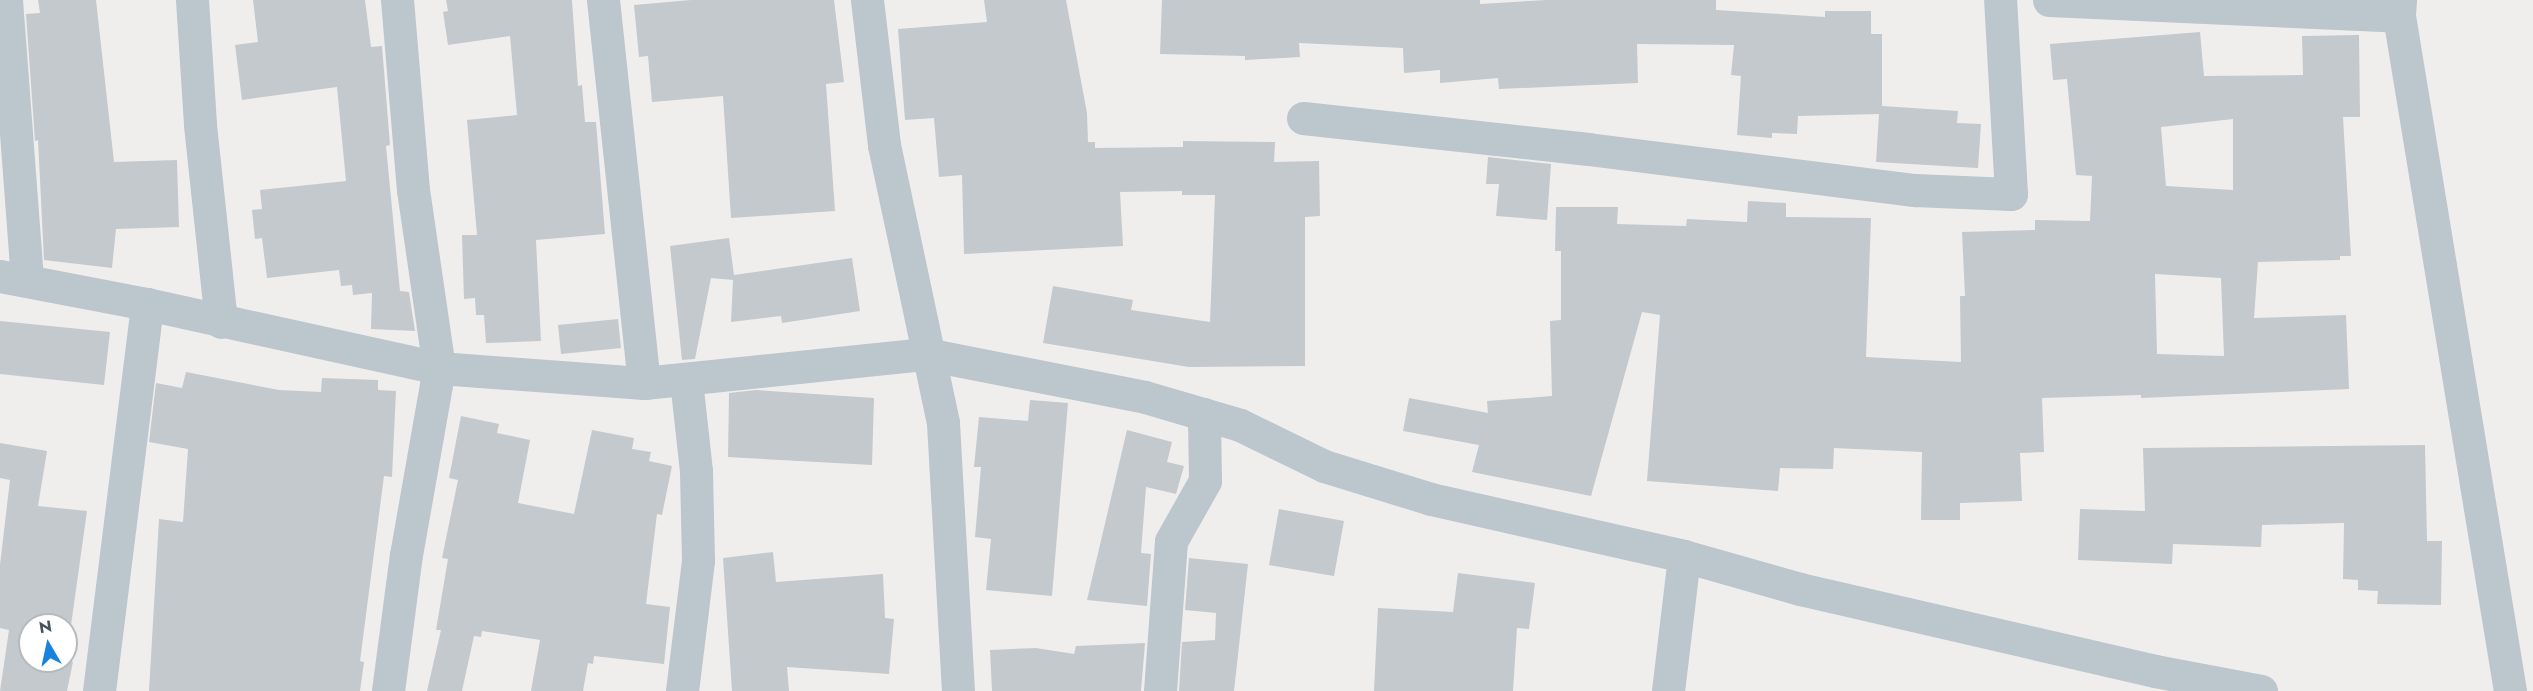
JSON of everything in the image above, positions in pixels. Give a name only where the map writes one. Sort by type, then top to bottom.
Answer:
[{"type":"street","points":[[6,0],[13,278],[147,304],[439,368],[644,383],[927,354],[1145,397],[1240,425],[1324,466],[1431,499],[1684,556],[1800,589],[2155,671],[2261,691]]},
{"type":"street","points":[[192,0],[200,125],[221,322]]},
{"type":"street","points":[[388,691],[406,555],[439,368],[413,190],[397,0]]},
{"type":"street","points":[[603,0],[644,383]]},
{"type":"street","points":[[867,0],[884,145],[927,354],[944,423],[958,691]]},
{"type":"street","points":[[1303,118],[1588,148],[1914,190],[2011,194],[2000,0]]},
{"type":"street","points":[[2049,0],[2400,8],[2510,691]]},
{"type":"street","points":[[99,691],[147,304]]},
{"type":"street","points":[[682,691],[698,560],[696,471],[686,380]]},
{"type":"street","points":[[1160,691],[1171,541],[1205,481],[1204,414]]},
{"type":"street","points":[[1668,691],[1684,556]]},
{"type":"building","points":[[38,0],[96,0],[114,162],[177,160],[179,227],[116,229],[112,268],[44,260],[38,140],[35,141],[26,14],[40,13]]},
{"type":"building","points":[[253,0],[365,0],[371,47],[382,46],[390,145],[386,146],[400,291],[409,292],[415,331],[371,329],[372,293],[353,295],[352,285],[341,286],[339,270],[267,278],[262,238],[255,239],[252,210],[262,209],[260,190],[346,181],[337,87],[242,100],[235,45],[258,42]]},
{"type":"building","points":[[446,0],[572,0],[578,86],[582,85],[585,122],[596,122],[605,234],[536,240],[541,341],[486,343],[484,315],[476,315],[475,298],[464,299],[462,235],[477,235],[467,120],[517,115],[510,36],[448,45],[443,12],[448,11]]},
{"type":"building","points":[[691,0],[834,0],[844,82],[826,84],[835,211],[731,218],[723,96],[652,102],[648,56],[639,57],[634,5]]},
{"type":"building","points":[[984,0],[1066,0],[1087,113],[1088,142],[1095,142],[1095,148],[1183,147],[1183,141],[1275,142],[1274,162],[1319,161],[1320,216],[1305,217],[1305,366],[1189,367],[1043,343],[1053,286],[1133,300],[1131,310],[1210,322],[1215,195],[1182,195],[1182,191],[1120,192],[1123,246],[964,254],[962,175],[939,177],[934,118],[905,120],[898,29],[987,22]]},
{"type":"building","points":[[1162,0],[1480,0],[1480,4],[1547,0],[1716,0],[1716,10],[1825,17],[1825,11],[1871,11],[1871,34],[1882,34],[1882,106],[1958,111],[1957,123],[1981,124],[1978,168],[1876,162],[1879,114],[1798,116],[1797,134],[1772,133],[1772,138],[1737,135],[1741,76],[1731,75],[1734,45],[1637,44],[1638,83],[1499,89],[1498,78],[1440,83],[1440,70],[1404,73],[1403,48],[1299,43],[1300,57],[1245,60],[1245,56],[1160,54]]},
{"type":"building","points":[[2200,32],[2204,76],[2303,75],[2302,36],[2359,35],[2360,117],[2343,117],[2351,256],[2340,256],[2340,260],[2258,262],[2254,318],[2346,315],[2349,389],[2141,398],[2141,395],[2042,398],[2044,452],[2020,453],[2022,501],[1960,503],[1960,520],[1921,520],[1922,452],[1834,448],[1833,469],[1780,468],[1778,491],[1647,481],[1660,315],[1642,312],[1591,496],[1472,472],[1479,445],[1403,431],[1409,398],[1488,413],[1487,401],[1552,396],[1550,321],[1561,320],[1561,251],[1555,251],[1556,207],[1618,207],[1617,224],[1686,226],[1687,219],[1747,222],[1748,201],[1786,203],[1786,217],[1871,218],[1866,357],[1961,362],[1960,296],[1965,296],[1962,232],[2035,230],[2035,220],[2090,221],[2092,176],[2076,175],[2067,79],[2053,80],[2050,44]],"holes":[[[2233,119],[2233,190],[2166,186],[2161,127]],[[2155,274],[2221,278],[2224,356],[2157,354]]]},
{"type":"building","points":[[1488,157],[1551,164],[1547,220],[1496,216],[1499,184],[1486,184]]},
{"type":"building","points":[[729,238],[734,275],[852,258],[860,311],[782,323],[781,316],[731,322],[733,280],[711,278],[695,359],[682,360],[670,246]]},
{"type":"building","points":[[618,319],[621,348],[561,354],[558,325]]},
{"type":"building","points":[[0,321],[110,332],[104,385],[0,374]]},
{"type":"building","points":[[186,372],[279,390],[321,392],[322,378],[378,380],[378,390],[396,391],[392,477],[384,476],[360,661],[364,662],[360,691],[149,691],[159,519],[183,522],[188,449],[149,442],[156,383],[182,388]]},
{"type":"building","points":[[756,390],[874,398],[872,465],[728,457],[729,393]]},
{"type":"building","points":[[1030,400],[1068,403],[1052,596],[986,590],[991,539],[975,537],[981,467],[974,467],[979,417],[1028,421]]},
{"type":"building","points":[[461,416],[499,424],[497,433],[530,440],[518,503],[574,514],[592,430],[634,438],[632,449],[651,452],[649,461],[672,466],[662,515],[657,514],[646,604],[670,607],[664,664],[594,656],[593,664],[588,663],[583,691],[531,691],[540,640],[482,631],[481,637],[474,636],[462,691],[427,691],[441,630],[436,630],[448,559],[442,558],[458,480],[449,478]]},
{"type":"building","points":[[1127,430],[1172,442],[1167,462],[1184,466],[1176,494],[1146,487],[1141,553],[1151,554],[1147,606],[1087,600]]},
{"type":"building","points":[[0,443],[47,451],[38,506],[87,511],[73,613],[18,613],[18,673],[71,673],[67,691],[0,691],[9,630],[0,628],[0,565],[10,480],[0,478]]},
{"type":"building","points":[[2425,445],[2427,541],[2442,541],[2441,605],[2377,604],[2378,591],[2358,590],[2358,580],[2343,579],[2344,523],[2262,525],[2261,547],[2173,544],[2172,564],[2078,560],[2080,509],[2145,511],[2143,448]]},
{"type":"building","points":[[1279,509],[1344,521],[1334,576],[1269,565]]},
{"type":"building","points":[[773,552],[776,582],[883,574],[885,618],[894,619],[889,674],[787,667],[789,691],[732,691],[723,558]]},
{"type":"building","points":[[1189,558],[1248,564],[1234,691],[1179,691],[1182,642],[1215,640],[1216,613],[1185,610]]},
{"type":"building","points":[[1458,573],[1535,583],[1529,629],[1517,628],[1513,691],[1374,691],[1378,608],[1453,612]]},
{"type":"building","points":[[1145,643],[1141,691],[992,691],[990,650],[1036,648],[1074,654],[1076,646]]}]
